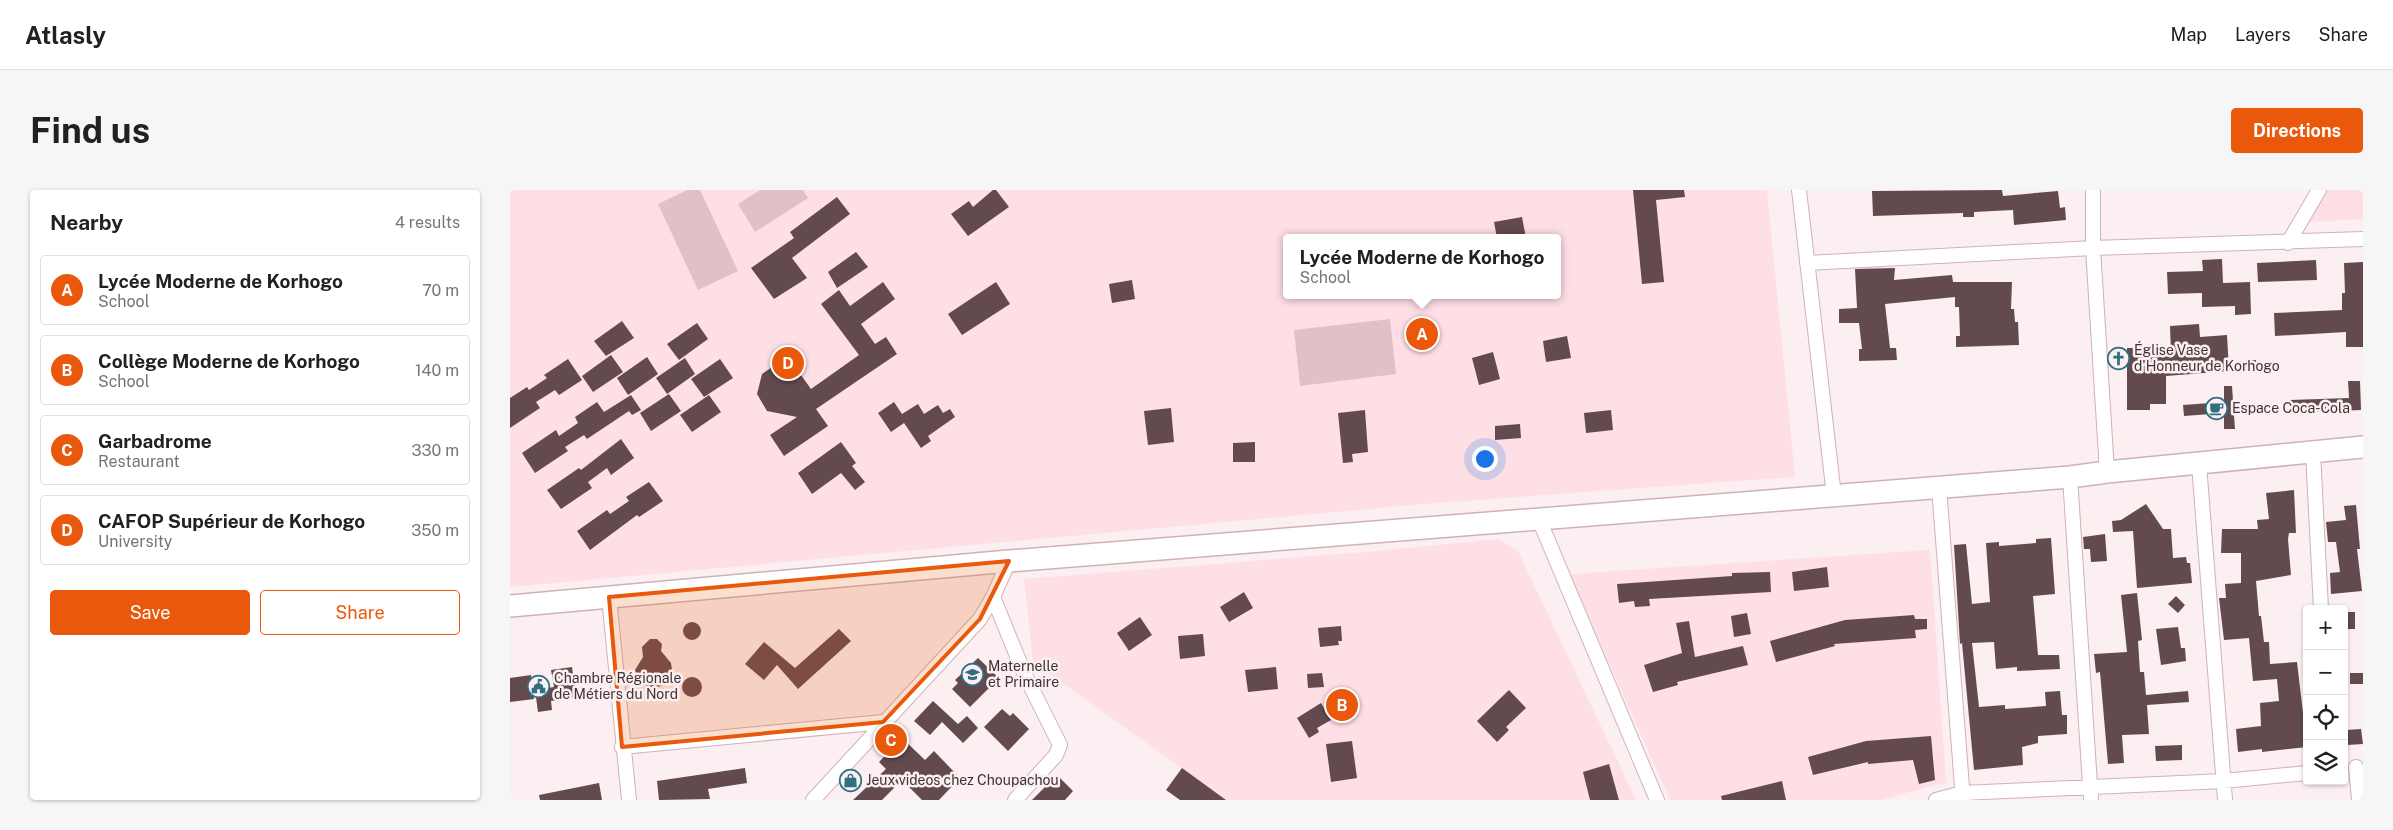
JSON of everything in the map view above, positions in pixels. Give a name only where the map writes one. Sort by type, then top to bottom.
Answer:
[{"type":"main road","points":[[510,606],[1009,560],[1080,557],[1538,517],[2070,477],[2363,447]]},
{"type":"street","points":[[1799,190],[1834,496]]},
{"type":"street","points":[[2092,190],[2093,248],[2107,472]]},
{"type":"street","points":[[2288,242],[2319,190]]},
{"type":"street","points":[[1807,263],[2093,248],[2363,239]]},
{"type":"street","points":[[2313,452],[2321,605]]},
{"type":"street","points":[[2199,464],[2225,800]]},
{"type":"street","points":[[2070,477],[2091,794]]},
{"type":"street","points":[[1939,487],[1962,796]]},
{"type":"street","points":[[1538,517],[1657,800]]},
{"type":"street","points":[[813,800],[980,619],[993,597],[1009,560]]},
{"type":"street","points":[[609,597],[622,747],[629,800]]},
{"type":"street","points":[[993,597],[1024,674],[1060,745],[1056,755],[1015,800]]},
{"type":"street","points":[[622,747],[884,722]]},
{"type":"street","points":[[2355,768],[2358,800]]},
{"type":"street","points":[[1936,800],[1962,796],[2091,794],[2303,772]]},
{"type":"highlighted area","points":[[1009,561],[980,619],[883,722],[622,747],[609,597]]},
{"type":"shaded area","points":[[510,190],[1767,190],[1795,477],[1435,503],[510,587]]},
{"type":"shaded area","points":[[687,190],[700,190],[738,271],[698,290],[658,204]]},
{"type":"shaded area","points":[[760,190],[803,190],[808,198],[755,232],[738,204]]},
{"type":"shaded area","points":[[2326,190],[2363,190],[2363,219],[2307,222]]},
{"type":"shaded area","points":[[1390,319],[1396,374],[1300,386],[1294,330]]},
{"type":"shaded area","points":[[1499,539],[1518,551],[1636,800],[1226,800],[1033,662],[1024,579],[1366,552]]},
{"type":"shaded area","points":[[1930,550],[1946,782],[1881,800],[1670,800],[1569,574]]},
{"type":"building","points":[[993,190],[996,190],[1009,207],[968,236],[951,214],[969,201],[973,207]]},
{"type":"building","points":[[1633,190],[1684,190],[1685,197],[1656,200],[1664,282],[1642,284]]},
{"type":"building","points":[[2002,190],[2003,196],[2058,191],[2060,208],[2065,207],[2066,220],[2014,225],[2013,210],[1974,212],[1974,217],[1963,217],[1963,213],[1873,216],[1872,191]]},
{"type":"building","points":[[837,197],[850,214],[792,258],[807,278],[774,299],[751,268],[794,238],[790,232]]},
{"type":"building","points":[[1522,217],[1525,234],[1496,234],[1494,222]]},
{"type":"building","points":[[856,252],[868,267],[837,288],[828,272]]},
{"type":"building","points":[[2222,259],[2223,283],[2250,282],[2251,314],[2235,315],[2235,306],[2202,307],[2202,293],[2168,294],[2167,272],[2203,271],[2202,260]]},
{"type":"building","points":[[2316,260],[2317,280],[2258,282],[2257,263]]},
{"type":"building","points":[[2363,262],[2363,347],[2346,347],[2346,332],[2275,336],[2274,313],[2342,310],[2342,293],[2345,293],[2344,263]]},
{"type":"building","points":[[1895,268],[1894,280],[1952,275],[1953,282],[2012,282],[2011,309],[2014,309],[2015,322],[2018,322],[2019,345],[1956,347],[1956,336],[1960,336],[1959,307],[1955,307],[1955,297],[1885,304],[1890,348],[1896,348],[1897,360],[1859,361],[1859,349],[1862,349],[1859,323],[1839,323],[1839,309],[1857,308],[1855,269]]},
{"type":"building","points":[[1132,280],[1135,299],[1112,303],[1109,284]]},
{"type":"building","points":[[883,282],[895,299],[861,324],[875,344],[886,337],[897,354],[816,409],[828,426],[784,456],[770,435],[797,417],[767,411],[757,394],[762,374],[778,363],[796,368],[811,389],[859,355],[821,304],[839,290],[850,306]]},
{"type":"building","points":[[996,282],[1010,304],[962,335],[948,314]]},
{"type":"building","points":[[622,321],[634,338],[606,356],[594,341]]},
{"type":"building","points":[[697,323],[708,339],[679,360],[667,344]]},
{"type":"building","points":[[2199,324],[2200,337],[2227,335],[2229,371],[2166,376],[2166,404],[2150,404],[2150,410],[2127,410],[2127,348],[2149,348],[2149,353],[2171,353],[2170,326]]},
{"type":"building","points":[[1567,336],[1571,358],[1546,362],[1543,341]]},
{"type":"building","points":[[1493,352],[1500,379],[1479,385],[1472,358]]},
{"type":"building","points":[[611,355],[623,372],[593,392],[582,376]]},
{"type":"building","points":[[647,357],[658,374],[628,395],[617,378]]},
{"type":"building","points":[[685,358],[695,374],[667,394],[656,378]]},
{"type":"building","points":[[568,359],[582,380],[559,395],[555,390],[536,402],[540,408],[510,428],[510,398],[527,387],[529,390],[547,378],[544,375]]},
{"type":"building","points":[[720,359],[733,378],[704,397],[691,379]]},
{"type":"building","points":[[2256,360],[2257,372],[2235,373],[2234,362]]},
{"type":"building","points":[[2348,381],[2360,381],[2361,410],[2290,413],[2290,400],[2349,398]]},
{"type":"building","points":[[2224,386],[2232,386],[2235,429],[2224,429],[2224,413],[2184,416],[2183,405],[2224,402]]},
{"type":"building","points":[[669,394],[681,411],[651,431],[640,413]]},
{"type":"building","points":[[631,395],[641,410],[632,415],[629,411],[587,439],[584,435],[565,447],[568,451],[535,473],[522,453],[556,430],[559,436],[578,423],[575,417],[597,402],[604,412]]},
{"type":"building","points":[[709,395],[721,412],[692,432],[680,415]]},
{"type":"building","points":[[894,402],[902,414],[918,404],[924,414],[938,405],[943,413],[950,409],[955,417],[928,436],[931,441],[921,448],[904,423],[891,432],[878,413]]},
{"type":"building","points":[[1171,408],[1174,442],[1148,445],[1144,411]]},
{"type":"building","points":[[1365,410],[1368,452],[1352,454],[1353,462],[1343,463],[1338,413]]},
{"type":"building","points":[[1611,410],[1613,430],[1586,433],[1584,413]]},
{"type":"building","points":[[1520,424],[1521,438],[1495,440],[1495,426]]},
{"type":"building","points":[[621,439],[634,458],[611,475],[607,468],[588,482],[592,488],[561,509],[547,490],[579,468],[581,470]]},
{"type":"building","points":[[841,442],[856,463],[852,466],[865,482],[855,490],[841,473],[812,494],[798,473]]},
{"type":"building","points":[[1255,442],[1255,462],[1233,462],[1233,443]]},
{"type":"building","points":[[649,482],[663,501],[639,517],[637,515],[590,550],[577,531],[607,510],[610,514],[629,501],[626,497]]},
{"type":"building","points":[[2294,490],[2296,533],[2289,533],[2288,539],[2291,575],[2256,581],[2259,616],[2261,616],[2264,642],[2269,642],[2270,664],[2297,662],[2303,713],[2303,747],[2262,752],[2262,749],[2238,752],[2236,729],[2261,726],[2260,703],[2279,701],[2277,679],[2253,681],[2249,638],[2224,640],[2219,598],[2226,598],[2225,584],[2241,583],[2241,553],[2221,553],[2222,529],[2258,529],[2257,520],[2269,519],[2266,493]]},
{"type":"building","points":[[2146,504],[2163,529],[2171,529],[2173,558],[2186,557],[2187,563],[2190,563],[2192,583],[2137,588],[2133,531],[2113,532],[2112,521],[2121,520]]},
{"type":"building","points":[[2356,505],[2360,549],[2357,549],[2362,591],[2331,594],[2330,573],[2340,572],[2336,542],[2328,542],[2326,522],[2346,520],[2344,506]]},
{"type":"building","points":[[2105,534],[2107,561],[2091,562],[2090,549],[2084,549],[2083,537]]},
{"type":"building","points":[[2051,538],[2055,594],[2033,596],[2038,655],[2059,655],[2060,669],[2017,671],[2017,667],[1996,669],[1994,642],[1972,643],[1979,707],[2005,705],[2005,709],[2046,706],[2045,692],[2060,691],[2062,715],[2067,715],[2067,734],[2038,736],[2038,743],[2022,747],[2023,765],[1974,770],[1962,643],[1960,644],[1954,545],[1966,544],[1972,604],[1990,602],[1986,543],[1999,542],[1999,546],[2036,543],[2036,539]]},
{"type":"building","points":[[1827,567],[1829,587],[1794,591],[1792,572]]},
{"type":"building","points":[[1770,572],[1771,592],[1649,599],[1650,606],[1635,607],[1634,601],[1619,603],[1617,584],[1732,576],[1732,573]]},
{"type":"building","points":[[1244,592],[1253,608],[1229,622],[1220,607]]},
{"type":"building","points":[[2137,593],[2142,640],[2138,641],[2140,672],[2144,672],[2146,695],[2188,691],[2189,702],[2147,705],[2149,734],[2122,735],[2124,763],[2108,764],[2100,672],[2096,673],[2094,654],[2127,652],[2121,595]]},
{"type":"building","points":[[2176,596],[2185,605],[2178,613],[2168,604]]},
{"type":"building","points":[[2348,612],[2355,612],[2355,629],[2348,629]]},
{"type":"building","points":[[1747,613],[1751,634],[1734,637],[1731,616]]},
{"type":"building","points":[[1914,615],[1915,619],[1927,619],[1927,629],[1915,630],[1916,638],[1834,644],[1835,646],[1776,662],[1770,641],[1845,620]]},
{"type":"building","points":[[1140,617],[1152,635],[1129,651],[1117,633]]},
{"type":"building","points":[[1689,621],[1695,657],[1743,646],[1748,665],[1677,682],[1678,685],[1653,692],[1644,665],[1682,653],[1676,623]]},
{"type":"building","points":[[692,622],[698,625],[701,631],[698,637],[692,640],[686,637],[683,631],[686,625]]},
{"type":"building","points":[[1341,626],[1342,641],[1338,641],[1339,645],[1320,647],[1318,628]]},
{"type":"building","points":[[2178,627],[2181,648],[2185,648],[2186,661],[2161,665],[2156,629]]},
{"type":"building","points":[[839,629],[851,641],[798,689],[777,665],[764,680],[745,664],[764,642],[795,668]]},
{"type":"building","points":[[1203,634],[1205,656],[1180,659],[1178,636]]},
{"type":"building","points":[[650,639],[657,639],[662,644],[661,651],[671,663],[673,677],[661,686],[653,688],[641,684],[635,670],[643,657],[642,647]]},
{"type":"building","points":[[978,658],[999,678],[970,707],[952,689],[958,683],[955,680]]},
{"type":"building","points":[[572,667],[576,697],[551,701],[552,710],[538,712],[535,690],[554,687],[551,670]]},
{"type":"building","points":[[1276,667],[1278,689],[1248,692],[1245,670]]},
{"type":"building","points":[[1322,673],[1324,687],[1308,688],[1307,674]]},
{"type":"building","points":[[2350,673],[2363,673],[2363,684],[2350,684]]},
{"type":"building","points":[[531,675],[534,699],[510,702],[510,678]]},
{"type":"building","points":[[688,677],[696,677],[702,683],[702,691],[696,697],[688,697],[682,691],[682,683]]},
{"type":"building","points":[[1509,690],[1526,708],[1506,727],[1509,730],[1497,742],[1477,721]]},
{"type":"building","points":[[933,701],[958,724],[967,716],[978,728],[963,743],[942,722],[930,735],[914,721]]},
{"type":"building","points":[[1321,703],[1331,720],[1317,728],[1319,732],[1309,738],[1297,718]]},
{"type":"building","points":[[1002,709],[1010,716],[1013,713],[1029,729],[1008,751],[984,727]]},
{"type":"building","points":[[2361,729],[2363,744],[2348,745],[2348,730]]},
{"type":"building","points":[[1931,736],[1935,780],[1919,784],[1913,760],[1868,764],[1868,762],[1813,775],[1808,757],[1866,741]]},
{"type":"building","points":[[902,738],[925,760],[934,751],[960,778],[939,800],[922,800],[902,780],[882,800],[853,800],[886,769],[879,762]]},
{"type":"building","points":[[1352,741],[1357,778],[1331,782],[1326,744]]},
{"type":"building","points":[[2182,745],[2182,760],[2156,761],[2155,746]]},
{"type":"building","points":[[1609,764],[1619,800],[1590,800],[1583,772]]},
{"type":"building","points":[[745,768],[747,783],[708,789],[710,799],[659,800],[657,781]]},
{"type":"building","points":[[1182,768],[1226,800],[1180,800],[1166,790]]},
{"type":"building","points":[[1057,775],[1073,791],[1065,800],[1032,800]]},
{"type":"building","points":[[1782,781],[1786,800],[1722,800],[1721,796]]},
{"type":"building","points":[[599,783],[602,800],[540,800],[539,795]]},
{"type":"place","name":"Lycée Moderne de Korhogo","points":[[1422,334]]},
{"type":"place","name":"Église Vase d'Honneur de Korhogo","points":[[2118,358]]},
{"type":"place","name":"CAFOP Supérieur de Korhogo","points":[[788,363]]},
{"type":"place","name":"Espace Coca-Cola","points":[[2216,408]]},
{"type":"place","name":"Maternelle et Primaire","points":[[972,674]]},
{"type":"place","name":"Chambre Régionale de Métiers du Nord","points":[[538,686]]},
{"type":"place","name":"Collège Moderne de Korhogo","points":[[1342,705]]},
{"type":"place","name":"Garbadrome","points":[[891,740]]},
{"type":"place","name":"Jeux videos chez Choupachou","points":[[850,780]]}]
